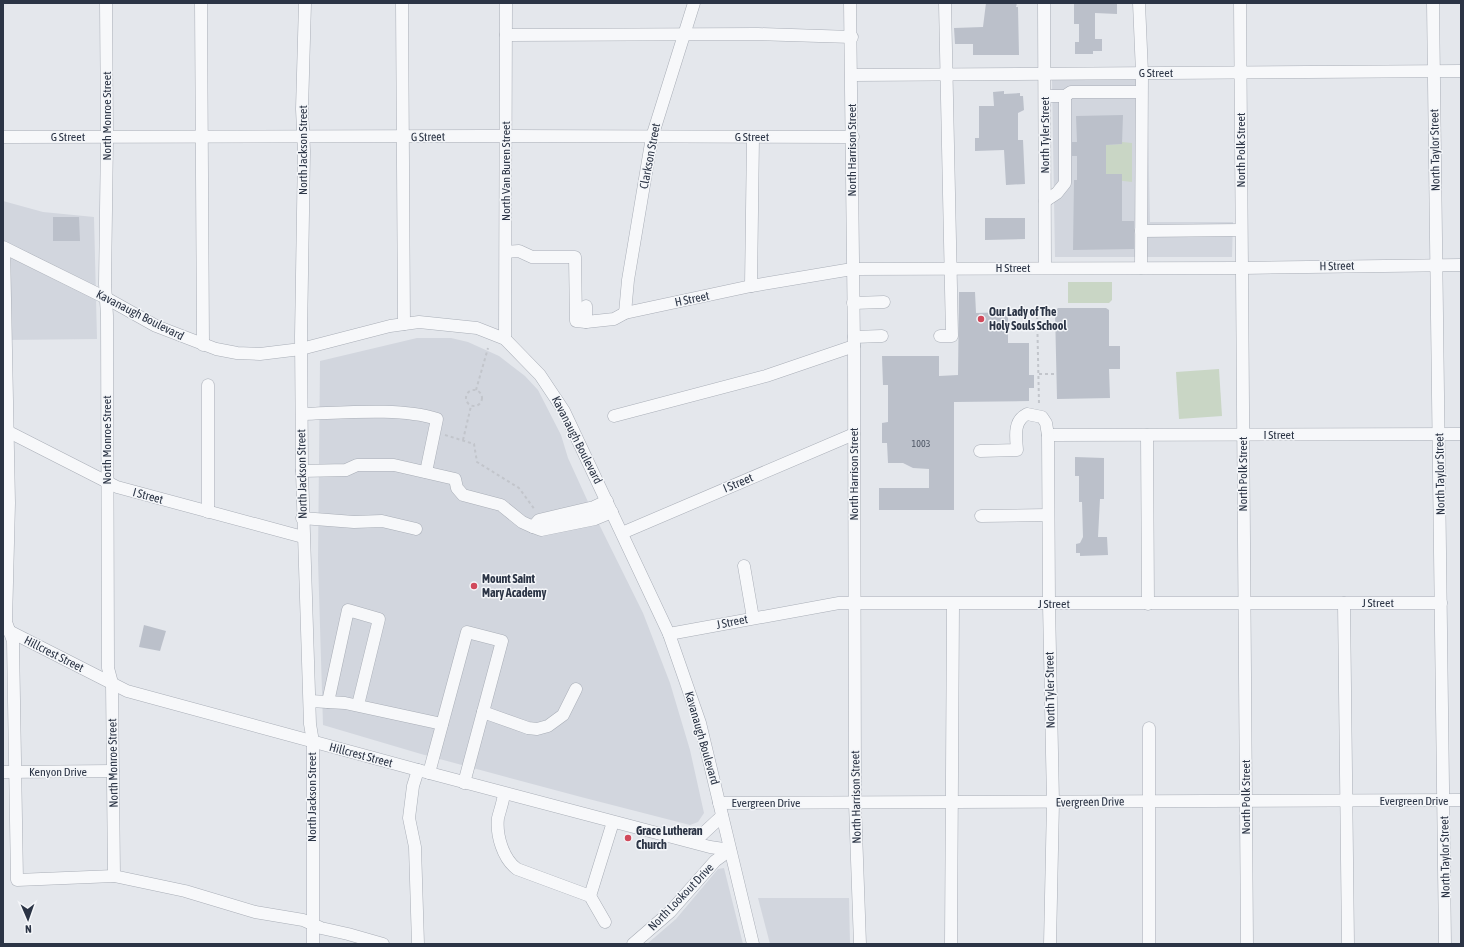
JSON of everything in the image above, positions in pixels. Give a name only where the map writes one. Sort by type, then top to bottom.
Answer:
[{"type":"street","name":"North Monroe Street","points":[[106,3],[106,482],[108,668],[112,683],[114,876]]},
{"type":"street","points":[[201,3],[203,345]]},
{"type":"street","name":"North Jackson Street","points":[[305,3],[302,109],[304,137],[301,349],[302,518],[310,724],[313,742],[313,944]]},
{"type":"street","points":[[402,3],[404,324]]},
{"type":"street","name":"North Van Buren Street","points":[[505,339],[506,3]]},
{"type":"street","name":"Clarkson Street","points":[[625,313],[628,280],[652,137],[694,3]]},
{"type":"street","name":"North Harrison Street","points":[[850,3],[852,37],[853,137],[852,269],[856,604],[855,803],[860,944]]},
{"type":"street","points":[[940,336],[952,336],[945,3]]},
{"type":"street","name":"North Tyler Street","points":[[1044,3],[1045,268]]},
{"type":"street","points":[[1139,3],[1142,73],[1141,268]]},
{"type":"street","name":"North Polk Street","points":[[1240,3],[1247,944]]},
{"type":"street","name":"North Taylor Street","points":[[1433,3],[1445,848],[1445,944]]},
{"type":"street","points":[[506,35],[758,34],[852,37]]},
{"type":"street","name":"G Street","points":[[852,75],[1461,71]]},
{"type":"street","points":[[1045,96],[1065,96],[1071,92],[1142,92]]},
{"type":"street","points":[[1045,201],[1057,193],[1065,183],[1065,96]]},
{"type":"street","name":"G Street","points":[[3,137],[853,137]]},
{"type":"street","points":[[751,286],[753,137]]},
{"type":"street","points":[[1141,231],[1241,230]]},
{"type":"street","points":[[4,248],[5,429],[9,518],[6,629],[13,641],[9,772],[17,880],[114,876],[185,891],[230,906],[303,920],[321,928],[383,944]]},
{"type":"street","name":"Kavanaugh Boulevard","points":[[4,248],[106,298],[156,326],[203,345],[238,353],[260,354],[301,349],[404,324],[419,322],[477,328],[505,339],[540,375],[554,394],[581,444],[669,634],[700,722],[753,944]]},
{"type":"street","points":[[506,252],[519,251],[532,257],[575,257],[576,321],[586,322],[586,306]]},
{"type":"street","name":"H Street","points":[[586,322],[614,320],[625,313],[751,286],[852,269],[1242,268],[1436,264],[1461,265]]},
{"type":"street","points":[[853,303],[884,302]]},
{"type":"street","points":[[614,416],[766,376],[854,341],[882,336]]},
{"type":"street","points":[[208,385],[208,512]]},
{"type":"street","points":[[302,414],[401,413],[426,415],[437,419],[426,472]]},
{"type":"street","points":[[980,451],[1017,450],[1017,424],[1019,420],[1027,414],[1042,417],[1046,423],[1048,435]]},
{"type":"street","name":"I Street","points":[[5,429],[117,487],[303,537]]},
{"type":"street","name":"I Street","points":[[622,533],[854,434]]},
{"type":"street","name":"I Street","points":[[1048,435],[1461,434]]},
{"type":"street","name":"North Tyler Street","points":[[1048,435],[1048,604],[1053,802],[1050,944]]},
{"type":"street","points":[[1147,435],[1148,604]]},
{"type":"street","points":[[302,471],[346,470],[357,465],[386,465],[401,466],[455,479],[457,488],[463,495],[501,505],[522,522],[533,527],[539,520],[594,507],[609,506]]},
{"type":"street","points":[[981,516],[1048,514]]},
{"type":"street","points":[[302,518],[354,522],[382,521],[416,529]]},
{"type":"street","points":[[744,566],[753,618]]},
{"type":"street","points":[[1344,603],[1348,944]]},
{"type":"street","name":"J Street","points":[[669,634],[818,606],[839,604],[1441,603]]},
{"type":"street","points":[[951,944],[953,604]]},
{"type":"street","points":[[328,702],[348,610],[379,619],[358,705]]},
{"type":"street","name":"Hillcrest Street","points":[[6,629],[127,691],[504,794],[730,850]]},
{"type":"street","points":[[418,944],[414,847],[409,818],[413,786],[423,772],[442,724],[467,632],[502,641],[464,783]]},
{"type":"street","points":[[483,712],[528,728],[537,729],[548,726],[563,715],[576,689]]},
{"type":"street","points":[[310,701],[358,705],[442,724]]},
{"type":"street","points":[[1149,728],[1149,944]]},
{"type":"street","name":"Kenyon Drive","points":[[9,772],[113,771]]},
{"type":"street","points":[[504,794],[498,826],[506,858],[511,865],[517,869],[590,896],[605,922]]},
{"type":"street","name":"Evergreen Drive","points":[[719,803],[1461,800]]},
{"type":"street","points":[[694,842],[722,816]]},
{"type":"street","points":[[590,896],[613,822]]},
{"type":"street","name":"North Lookout Drive","points":[[640,942],[670,912],[714,861],[730,850]]},
{"type":"path","points":[[1037,310],[1039,409]]},
{"type":"path","points":[[476,390],[488,348]]},
{"type":"path","points":[[1039,374],[1054,374]]},
{"type":"path","points":[[470,390],[476,390],[480,393],[482,400],[476,406],[471,406],[467,402],[466,397],[470,390]]},
{"type":"path","points":[[463,440],[471,406]]},
{"type":"path","points":[[444,442],[445,435],[474,444],[477,462],[519,488],[536,512]]},
{"type":"shaded area","points":[[1147,79],[1150,222],[1233,222],[1232,257],[1055,257],[1052,80]]},
{"type":"shaded area","points":[[3,201],[43,212],[94,217],[97,339],[3,340]]},
{"type":"shaded area","name":"Mount Saint Mary Academy","points":[[417,338],[451,338],[468,342],[499,356],[525,376],[538,390],[561,435],[568,458],[589,504],[643,613],[670,683],[690,750],[704,813],[698,822],[690,825],[581,797],[421,754],[323,725],[318,560],[320,361]]},
{"type":"shaded area","points":[[724,868],[743,944],[647,944],[676,919],[718,869]]},
{"type":"shaded area","points":[[758,898],[849,898],[850,944],[770,944]]},
{"type":"green space","points":[[1122,142],[1132,143],[1132,182],[1106,179],[1106,145],[1122,144]]},
{"type":"green space","points":[[1068,282],[1112,282],[1112,300],[1109,303],[1068,303]]},
{"type":"green space","points":[[1219,369],[1222,416],[1179,419],[1176,372]]},
{"type":"building","points":[[986,3],[1017,3],[1019,55],[973,55],[973,44],[955,44],[954,28],[983,27]]},
{"type":"building","points":[[1074,4],[1117,4],[1117,14],[1095,13],[1095,39],[1102,39],[1102,51],[1093,51],[1093,54],[1075,54],[1075,42],[1079,42],[1079,24],[1074,24]]},
{"type":"building","points":[[1004,91],[1004,94],[1020,93],[1020,96],[1023,96],[1024,110],[1018,113],[1018,140],[1023,140],[1025,184],[1006,185],[1004,150],[975,151],[975,138],[979,138],[979,106],[994,106],[993,92]]},
{"type":"building","points":[[1123,115],[1122,144],[1106,145],[1106,174],[1122,174],[1122,221],[1134,221],[1134,249],[1073,250],[1074,180],[1077,180],[1077,156],[1072,156],[1072,142],[1077,142],[1076,116]]},
{"type":"building","points":[[53,217],[79,217],[80,241],[53,241]]},
{"type":"building","points":[[985,218],[1025,218],[1025,239],[985,240]]},
{"type":"building","points":[[959,292],[975,292],[976,313],[1008,312],[1008,343],[1029,343],[1029,375],[1034,375],[1034,388],[1029,388],[1029,401],[954,402],[954,510],[879,510],[879,488],[929,488],[929,469],[913,468],[903,463],[888,463],[887,443],[882,443],[882,423],[888,422],[888,385],[883,385],[882,356],[939,356],[939,376],[958,375]]},
{"type":"building","points":[[1058,308],[1106,308],[1109,310],[1109,346],[1120,346],[1120,369],[1109,369],[1110,398],[1057,399],[1055,311]]},
{"type":"building","points":[[1075,457],[1104,458],[1104,499],[1100,499],[1098,537],[1107,537],[1108,555],[1080,556],[1080,553],[1076,553],[1076,544],[1080,543],[1083,537],[1082,502],[1079,502],[1079,476],[1075,476]]},
{"type":"building","points":[[144,625],[166,631],[160,651],[139,647]]},
{"type":"place","name":"Our Lady of The Holy Souls School","points":[[981,319]]},
{"type":"place","name":"Mount Saint Mary Academy","points":[[474,586]]},
{"type":"place","name":"Grace Lutheran Church","points":[[628,838]]}]
